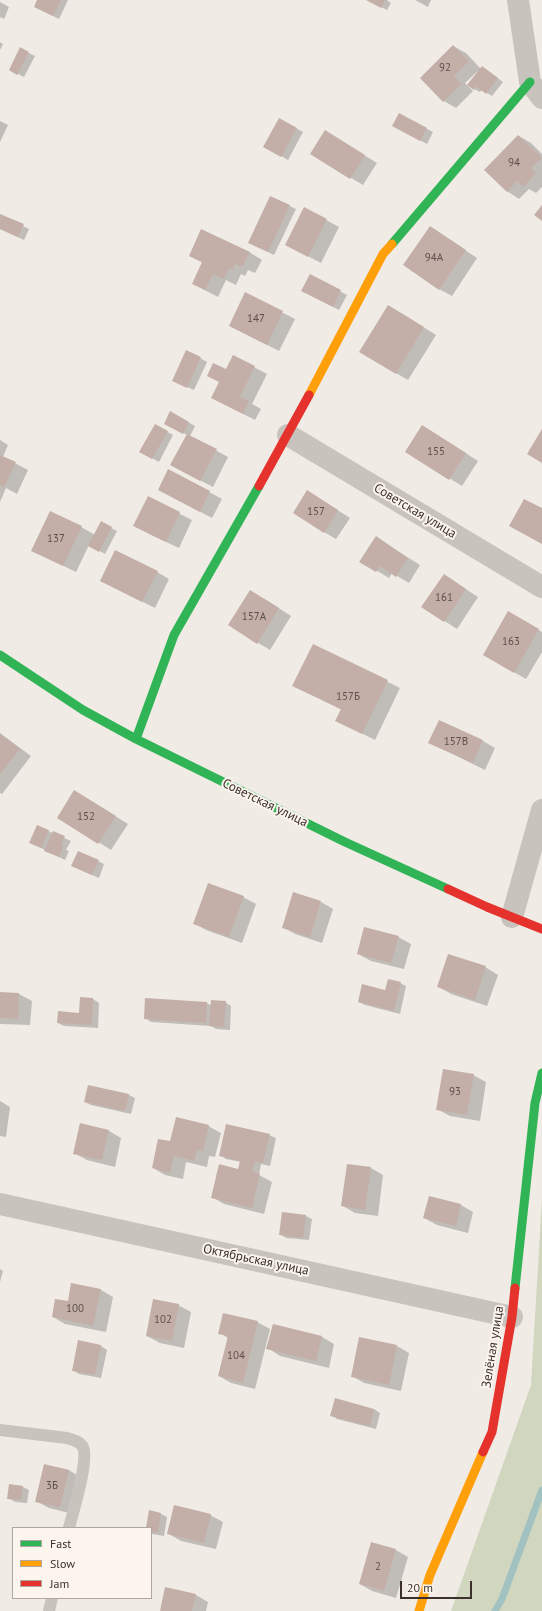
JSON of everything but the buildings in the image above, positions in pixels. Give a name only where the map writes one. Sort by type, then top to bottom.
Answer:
[{"type":"street","points":[[136,739],[174,635],[288,435],[383,254],[536,90],[518,0]]},
{"type":"street","name":"Советская улица","points":[[288,435],[542,587]]},
{"type":"street","name":"Советская улица","points":[[0,655],[83,710],[136,739],[345,842],[542,929]]},
{"type":"street","points":[[512,917],[542,810]]},
{"type":"street","name":"Зелёная улица","points":[[419,1611],[430,1575],[492,1432],[512,1317],[534,1103],[542,1073]]},
{"type":"street","name":"Октябрьская улица","points":[[0,1204],[512,1317]]},
{"type":"lane","points":[[0,1430],[77,1440],[83,1447],[85,1455],[84,1466],[69,1527]]},
{"type":"lane","points":[[48,1611],[52,1599]]},
{"type":"green space","points":[[542,1198],[542,1611],[451,1611],[531,1385]]},
{"type":"waterway","points":[[495,1611],[502,1599],[542,1490]]},
{"type":"traffic: fast","points":[[392,244],[530,82]]},
{"type":"traffic: fast","points":[[136,739],[174,635],[259,486]]},
{"type":"traffic: fast","points":[[0,655],[83,710],[136,739],[345,842],[448,889]]},
{"type":"traffic: fast","points":[[515,1288],[535,1103],[542,1073]]},
{"type":"traffic: slow","points":[[309,395],[383,254],[392,244]]},
{"type":"traffic: slow","points":[[419,1611],[430,1575],[483,1452]]},
{"type":"traffic: jam","points":[[259,486],[309,395]]},
{"type":"traffic: jam","points":[[448,889],[487,907],[542,929]]},
{"type":"traffic: jam","points":[[483,1452],[492,1432],[512,1317],[515,1288]]}]
